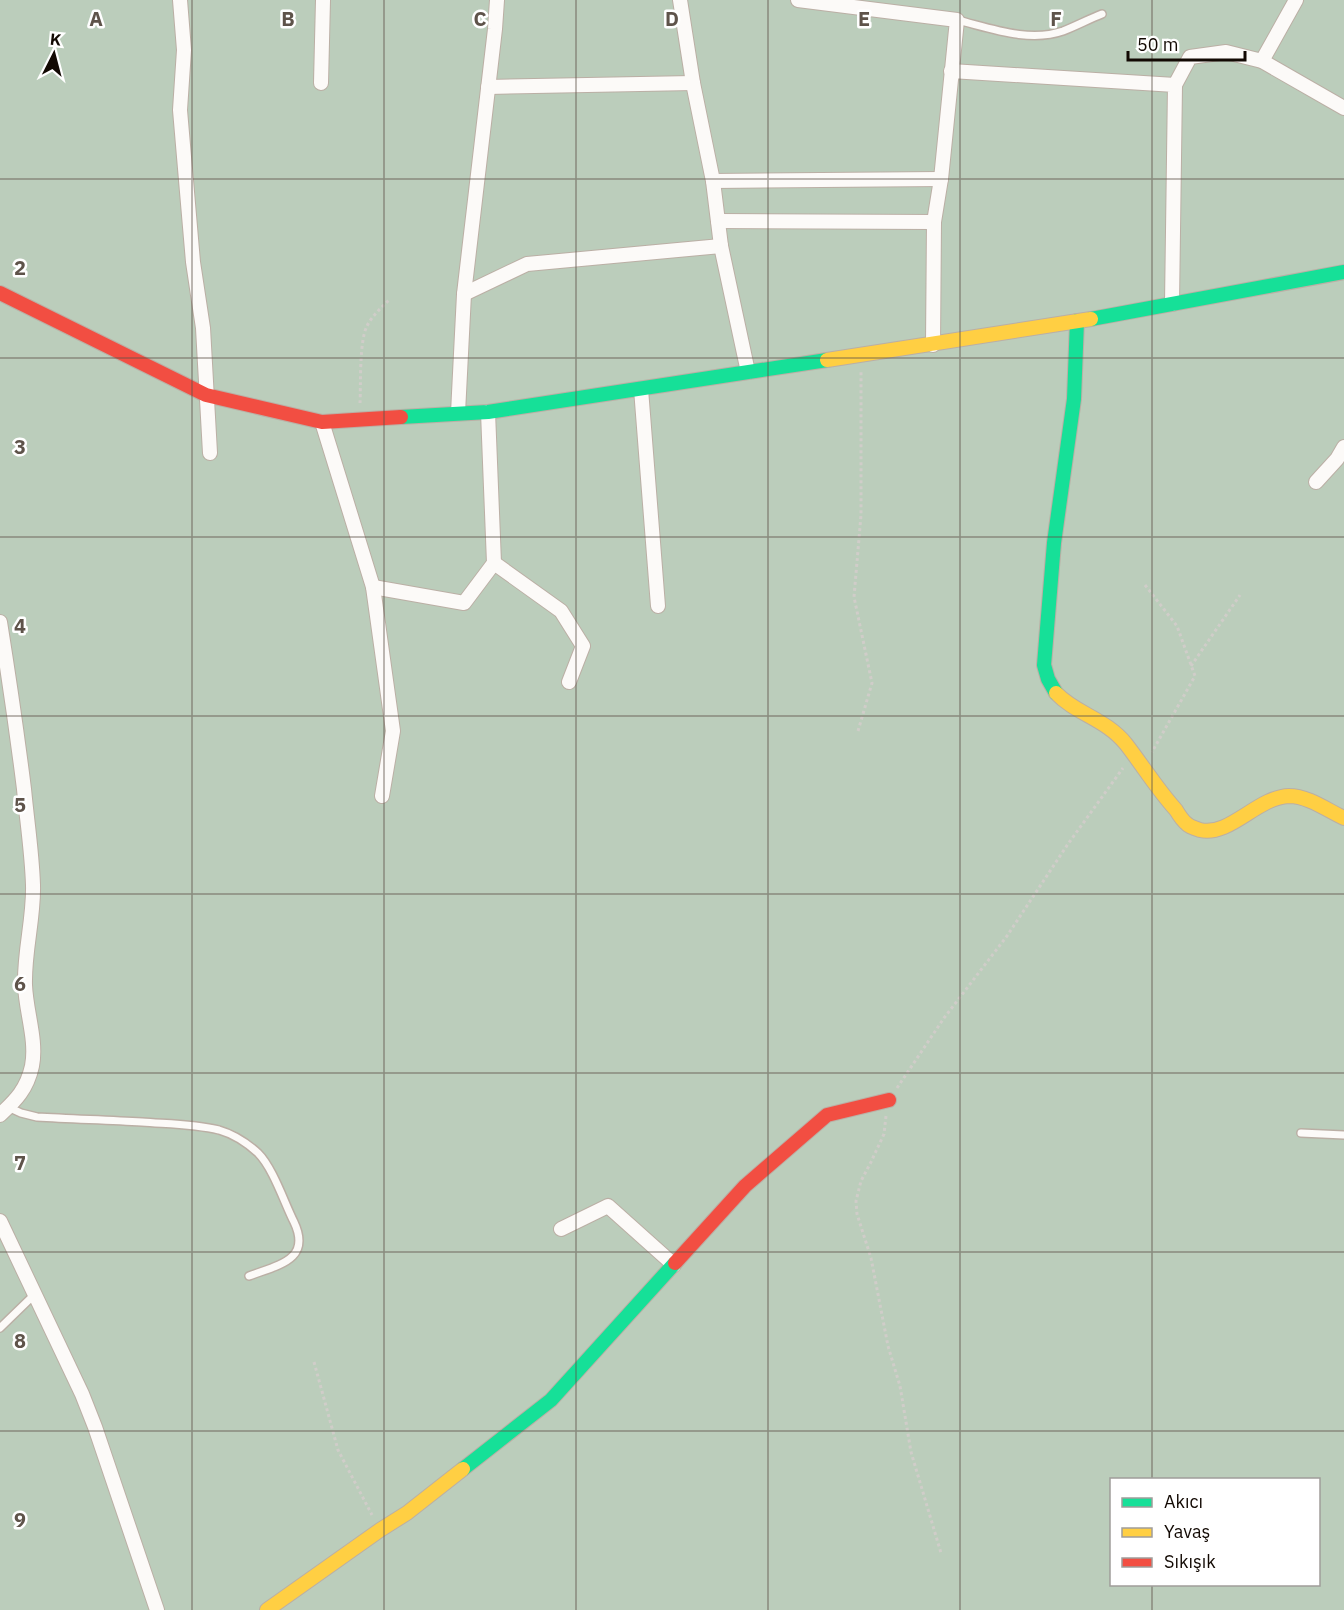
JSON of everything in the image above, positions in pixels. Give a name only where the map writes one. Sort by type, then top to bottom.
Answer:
[{"type":"street","points":[[180,0],[184,50],[180,110],[193,262],[203,328],[210,453]]},
{"type":"street","points":[[321,83],[323,0]]},
{"type":"street","points":[[458,413],[464,294],[497,0]]},
{"type":"street","points":[[680,0],[693,83],[713,181],[722,246],[748,372]]},
{"type":"street","points":[[798,0],[957,20],[941,179],[934,222],[933,345]]},
{"type":"street","points":[[1262,61],[1296,0]]},
{"type":"street","points":[[1172,304],[1175,84],[1190,57],[1226,52],[1262,61],[1344,108]]},
{"type":"street","points":[[951,71],[1175,84]]},
{"type":"street","points":[[488,87],[693,83]]},
{"type":"street","points":[[713,181],[941,179]]},
{"type":"street","points":[[718,221],[934,222]]},
{"type":"street","points":[[464,294],[527,264],[722,246]]},
{"type":"street","points":[[0,293],[206,395],[322,422],[488,412],[933,345],[1344,272]]},
{"type":"street","points":[[1077,321],[1074,399],[1054,543],[1044,665],[1050,687],[1072,706],[1113,730],[1128,745],[1142,768],[1188,825],[1201,831],[1209,832],[1220,828],[1260,804],[1273,798],[1288,796],[1302,798],[1344,818]]},
{"type":"street","points":[[641,389],[658,606]]},
{"type":"street","points":[[373,587],[464,603],[494,563],[488,412]]},
{"type":"street","points":[[322,422],[373,587],[393,731],[382,796]]},
{"type":"street","points":[[1316,482],[1337,459],[1344,447]]},
{"type":"street","points":[[494,563],[561,611],[583,646],[569,682]]},
{"type":"street","points":[[0,622],[13,699],[33,887],[25,985],[33,1043],[32,1065],[22,1093],[4,1111]]},
{"type":"street","points":[[267,1610],[407,1513],[551,1401],[745,1186],[827,1115],[889,1100]]},
{"type":"street","points":[[561,1229],[608,1206],[674,1265]]},
{"type":"street","points":[[0,1221],[82,1394],[157,1610]]},
{"type":"lane","points":[[957,20],[1006,32],[1037,35],[1062,31],[1102,14]]},
{"type":"lane","points":[[4,1111],[38,1117],[209,1128],[230,1134],[249,1146],[265,1162],[298,1230],[300,1243],[298,1250],[290,1260],[249,1276]]},
{"type":"lane","points":[[1300,1133],[1344,1136]]},
{"type":"lane","points":[[0,1328],[35,1294]]},
{"type":"path","points":[[359,420],[363,338],[367,326],[389,300]]},
{"type":"path","points":[[858,732],[872,683],[854,597],[861,514],[861,355]]},
{"type":"path","points":[[1142,768],[1195,676],[1177,626],[1144,585]]},
{"type":"path","points":[[1191,666],[1240,595]]},
{"type":"path","points":[[941,1553],[911,1452],[900,1386],[888,1346],[871,1258],[857,1214],[856,1201],[861,1181],[884,1134],[889,1100],[944,1018],[1007,936],[1068,844],[1133,754]]},
{"type":"path","points":[[314,1362],[338,1450],[380,1530]]},
{"type":"green space","points":[[0,0],[1344,0],[1344,1610],[0,1610]]},
{"type":"traffic: fast","points":[[1091,319],[1344,272]]},
{"type":"traffic: fast","points":[[1056,693],[1048,679],[1044,665],[1054,543],[1074,399],[1077,321]]},
{"type":"traffic: fast","points":[[401,417],[488,412],[827,360]]},
{"type":"traffic: fast","points":[[463,1469],[551,1400],[675,1263]]},
{"type":"traffic: slow","points":[[827,360],[1091,319]]},
{"type":"traffic: slow","points":[[1056,693],[1118,735],[1183,820],[1192,827],[1211,831],[1222,828],[1266,803],[1289,796],[1310,801],[1344,818]]},
{"type":"traffic: slow","points":[[267,1610],[407,1513],[463,1469]]},
{"type":"traffic: jam","points":[[0,293],[206,395],[322,422],[401,417]]},
{"type":"traffic: jam","points":[[675,1263],[745,1186],[827,1115],[889,1100]]}]
